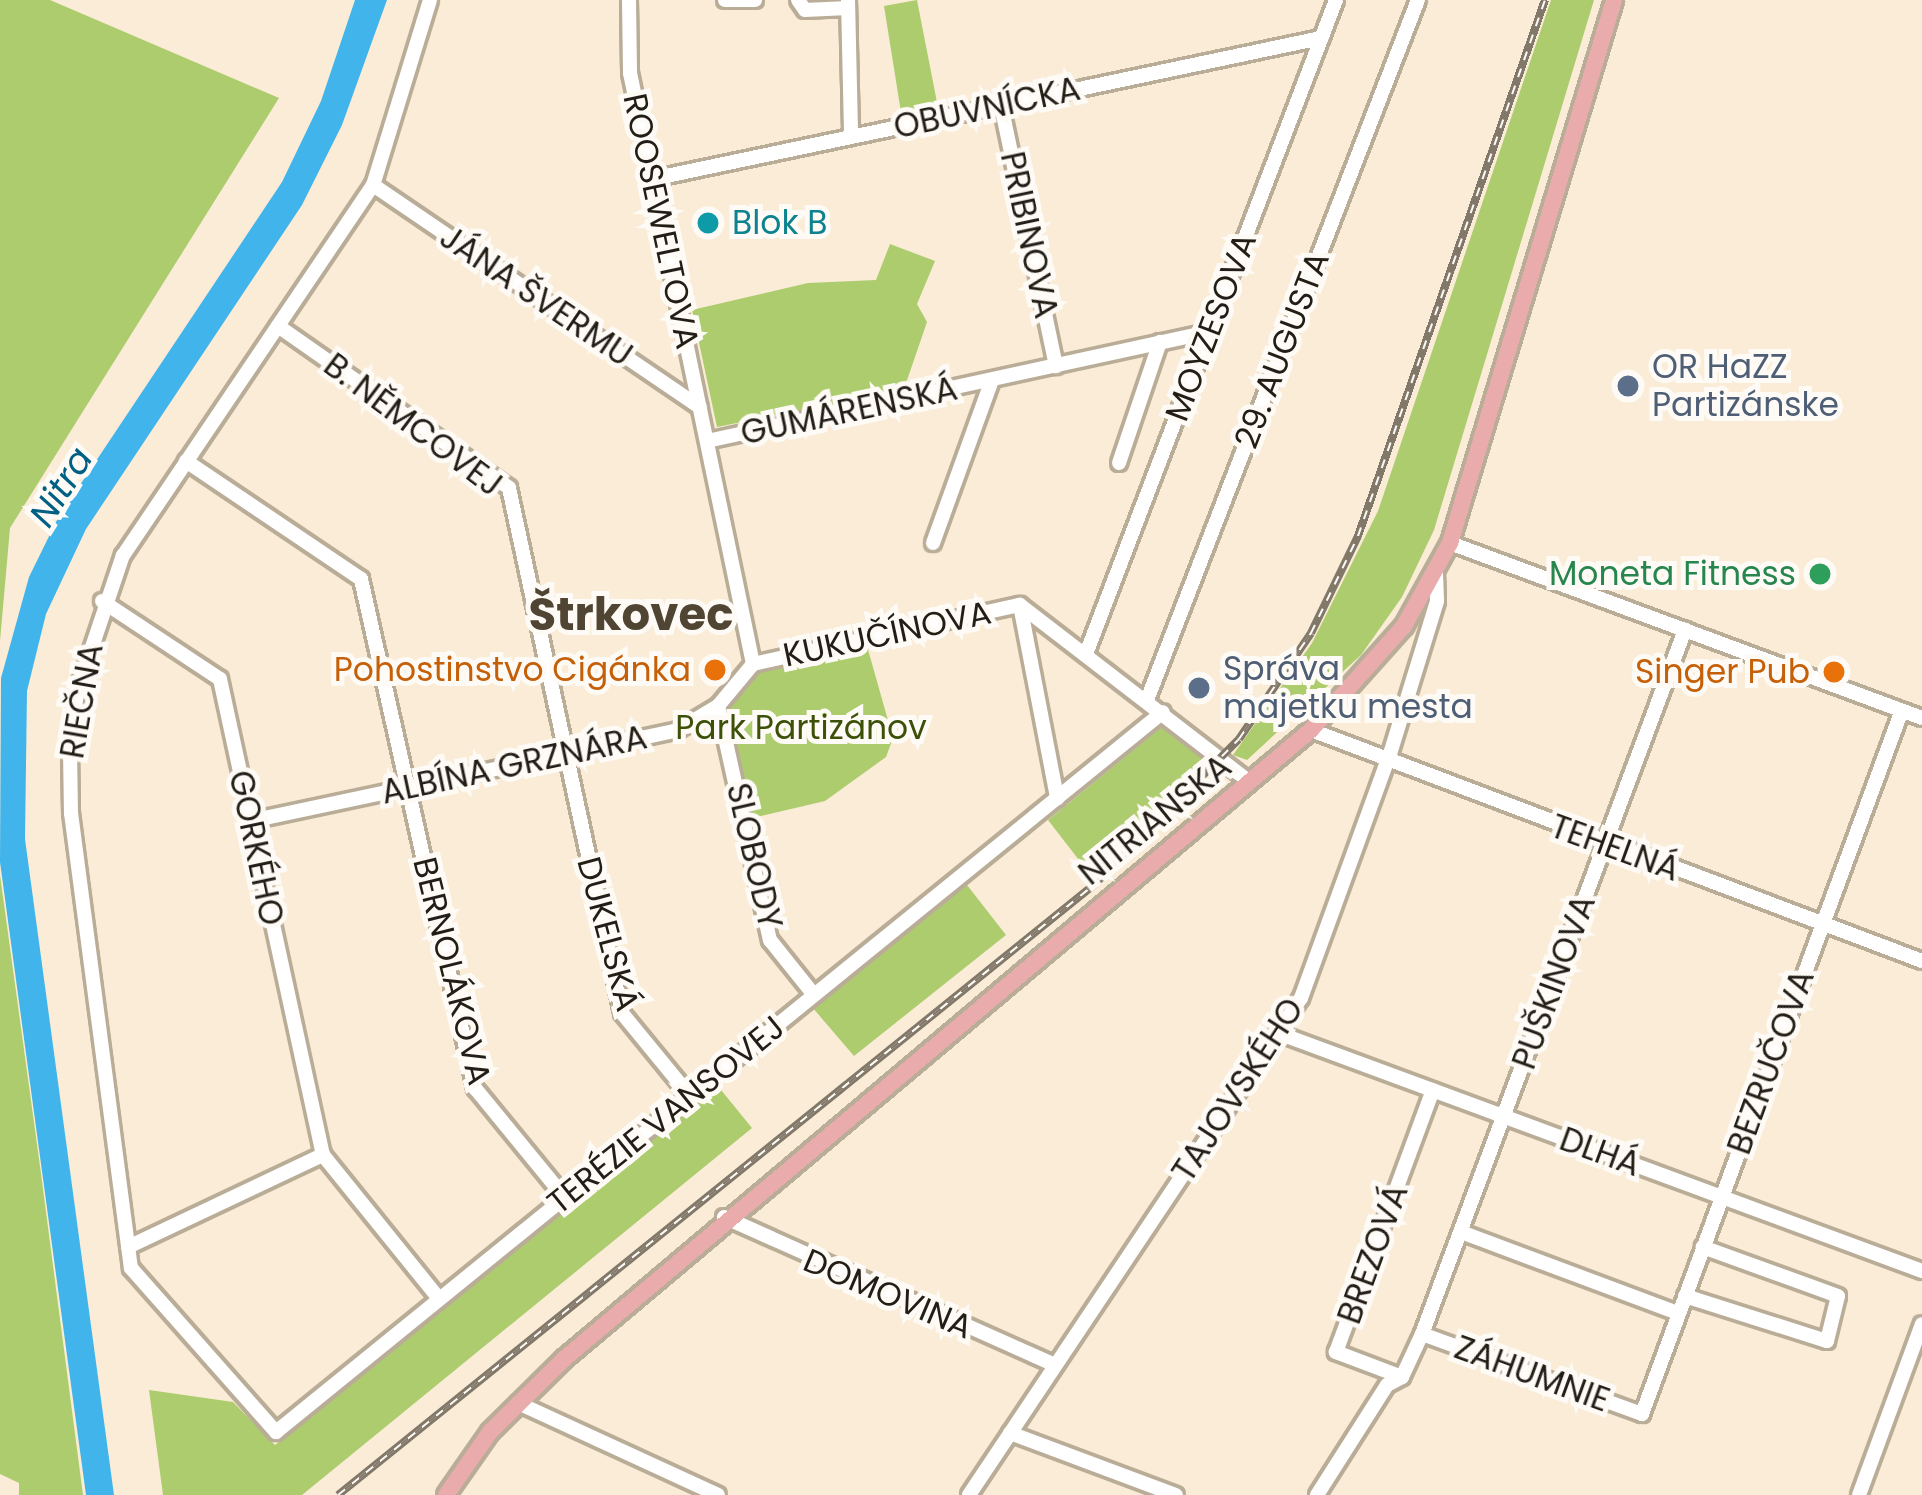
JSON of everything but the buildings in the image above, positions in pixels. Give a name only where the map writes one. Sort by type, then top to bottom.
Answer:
[{"type":"main road","name":"NITRIANSKA","points":[[446,1495],[518,1403],[724,1217],[1250,782],[1354,688],[1436,573],[1450,543],[1614,0]]},
{"type":"street","name":"RIEČNA","points":[[276,1432],[131,1268],[70,782],[77,692],[102,601],[186,460],[373,185],[430,0]]},
{"type":"street","name":"ROOSEWELTOVA","points":[[629,0],[630,73],[753,664]]},
{"type":"street","points":[[725,0],[755,0]]},
{"type":"street","points":[[798,0],[805,10],[848,4],[851,137]]},
{"type":"street","name":"MOYZESOVA","points":[[1086,654],[1336,0]]},
{"type":"street","name":"29. AUGUSTA","points":[[1147,700],[1418,0]]},
{"type":"street","name":"OBUVNÍCKA","points":[[652,179],[1322,38]]},
{"type":"street","name":"PRIBINOVA","points":[[1001,105],[1056,366]]},
{"type":"street","name":"JÁNA ŠVERMU","points":[[373,185],[700,407]]},
{"type":"street","name":"B. NĚMCOVEJ","points":[[278,326],[508,488],[564,754]]},
{"type":"street","name":"GUMÁRENSKÁ","points":[[707,442],[1209,332]]},
{"type":"street","points":[[1119,463],[1160,342]]},
{"type":"street","name":"GUMÁRENSKÁ","points":[[933,543],[992,380]]},
{"type":"street","name":"BERNOLÁKOVA","points":[[186,460],[361,579],[475,1088],[565,1198]]},
{"type":"street","points":[[1450,543],[1922,718]]},
{"type":"street","name":"TAJOVSKÉHO","points":[[968,1495],[1301,998],[1387,763],[1437,602],[1436,573]]},
{"type":"street","name":"GORKÉHO","points":[[102,601],[220,679],[323,1155],[440,1300]]},
{"type":"street","points":[[1020,605],[1057,798]]},
{"type":"street","name":"KUKUČÍNOVA","points":[[753,664],[1020,605],[1250,782]]},
{"type":"street","name":"PUŠKINOVA","points":[[1317,1495],[1387,1385],[1402,1377],[1422,1334],[1685,630]]},
{"type":"street","name":"ALBÍNA GRZNÁRA","points":[[250,821],[678,730],[718,706],[753,664]]},
{"type":"street","name":"SLOBODY","points":[[718,706],[770,940],[814,995]]},
{"type":"street","name":"BEZRUČOVA","points":[[1642,1414],[1902,710]]},
{"type":"street","name":"TERÉZIE VANSOVEJ","points":[[276,1432],[1163,712]]},
{"type":"street","name":"TEHELNÁ","points":[[1311,730],[1387,763],[1922,961]]},
{"type":"street","name":"DUKELSKÁ","points":[[564,754],[622,1013],[690,1096]]},
{"type":"street","name":"DLHÁ","points":[[1278,1033],[1922,1271]]},
{"type":"street","name":"BREZOVÁ","points":[[1402,1377],[1336,1352],[1433,1090]]},
{"type":"street","points":[[128,1247],[323,1155]]},
{"type":"street","name":"DOMOVINA","points":[[724,1217],[1055,1366]]},
{"type":"street","points":[[1461,1232],[1678,1313]]},
{"type":"street","points":[[1684,1296],[1828,1341],[1838,1296],[1703,1246]]},
{"type":"street","points":[[1859,1495],[1922,1324]]},
{"type":"street","name":"ZÁHUMNIE","points":[[1422,1334],[1642,1414]]},
{"type":"street","points":[[518,1403],[718,1495]]},
{"type":"street","points":[[1010,1433],[1176,1495]]},
{"type":"green space","points":[[0,0],[50,0],[279,98],[10,528],[0,641]]},
{"type":"green space","points":[[917,0],[941,123],[904,131],[884,6]]},
{"type":"green space","points":[[1551,0],[1594,0],[1434,530],[1402,597],[1361,655],[1247,760],[1233,755],[1312,643],[1378,511]]},
{"type":"green space","points":[[890,244],[935,261],[917,304],[927,322],[904,389],[717,427],[692,310],[808,283],[876,280]]},
{"type":"green space","name":"Park Partizánov","points":[[865,639],[893,738],[886,757],[825,801],[744,820],[718,706],[753,664]]},
{"type":"green space","points":[[1164,725],[1206,760],[1089,873],[1048,820]]},
{"type":"green space","points":[[0,875],[83,1495],[19,1495],[19,1483],[0,1474]]},
{"type":"green space","points":[[967,885],[1006,935],[854,1056],[812,1007]]},
{"type":"green space","points":[[717,1085],[752,1128],[302,1495],[163,1495],[149,1390],[233,1402],[275,1445]]},
{"type":"water","points":[[355,0],[387,0],[342,125],[302,205],[86,529],[46,614],[27,691],[25,839],[114,1495],[86,1495],[0,862],[1,678],[29,577],[58,518],[282,182],[321,101]]},
{"type":"railway","points":[[338,1495],[1095,884],[1239,739],[1311,633],[1358,536],[1545,0]]},
{"type":"place","name":"Blok B","points":[[708,223]]},
{"type":"place","name":"OR HaZZ Partizánske","points":[[1628,386]]},
{"type":"place","name":"Moneta Fitness","points":[[1820,574]]},
{"type":"place","name":"Pohostinstvo Cigánka","points":[[715,670]]},
{"type":"place","name":"Singer Pub","points":[[1834,672]]},
{"type":"place","name":"Správa majetku mesta","points":[[1199,688]]},
{"type":"district","name":"Štrkovec","points":[[631,615]]},
{"type":"water label","name":"Nitra","points":[[61,487]]}]
